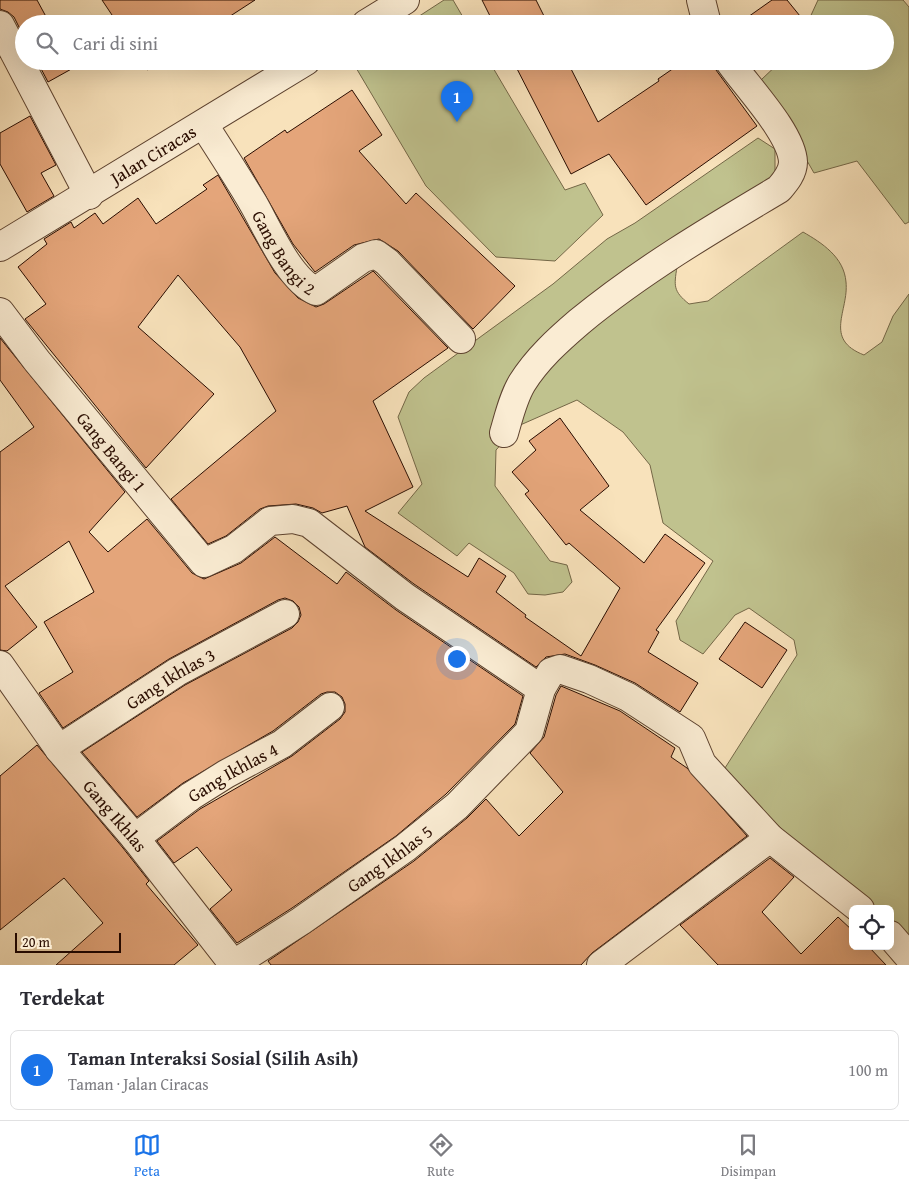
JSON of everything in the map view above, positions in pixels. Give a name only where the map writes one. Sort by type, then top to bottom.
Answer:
[{"type":"street","points":[[381,15],[405,0]]},
{"type":"street","points":[[701,0],[705,15]]},
{"type":"street","points":[[0,24],[15,53]]},
{"type":"street","points":[[24,70],[89,195]]},
{"type":"street","name":"Jalan Ciracas","points":[[0,247],[89,195],[291,70]]},
{"type":"street","points":[[504,433],[514,398],[521,384],[554,344],[614,294],[702,234],[779,189],[786,181],[793,162],[790,150],[773,118],[736,70]]},
{"type":"street","name":"Gang Bangi 2","points":[[204,124],[252,203],[276,247],[306,287],[316,291],[364,258],[376,254],[387,262],[461,339]]},
{"type":"street","name":"Gang Bangi 1","points":[[0,312],[37,361],[196,556],[204,563],[234,549],[270,521],[293,519],[310,523],[405,597],[540,689]]},
{"type":"street","name":"Gang Ikhlas 3","points":[[60,749],[177,672],[286,614]]},
{"type":"street","name":"Gang Ikhlas","points":[[0,665],[60,749],[135,838],[234,965]]},
{"type":"street","points":[[540,689],[551,672],[560,669],[589,679],[628,697],[691,738],[702,764],[770,838],[855,905]]},
{"type":"street","name":"Gang Ikhlas 5","points":[[234,965],[301,921],[433,826],[457,806],[529,732],[540,689]]},
{"type":"street","name":"Gang Ikhlas 4","points":[[135,838],[198,792],[282,744],[330,708]]},
{"type":"street","points":[[601,965],[770,838]]},
{"type":"street","points":[[894,940],[909,957]]},
{"type":"green space","points":[[444,0],[453,0],[462,15],[421,15]]},
{"type":"green space","points":[[818,0],[903,0],[909,7],[909,222],[905,224],[857,161],[814,173],[761,80],[772,70],[894,70],[894,15],[811,15]]},
{"type":"green space","points":[[357,70],[494,70],[565,190],[585,183],[603,215],[555,261],[496,257],[426,186]]},
{"type":"green space","points":[[758,138],[775,149],[775,174],[760,202],[677,267],[675,279],[677,292],[689,304],[708,301],[803,232],[831,252],[841,265],[846,282],[846,293],[841,333],[844,341],[864,355],[882,342],[893,316],[909,294],[909,939],[894,928],[894,905],[864,905],[745,806],[725,768],[797,655],[794,640],[749,608],[735,615],[703,654],[680,640],[676,621],[713,561],[663,523],[650,465],[623,432],[577,400],[518,426],[496,450],[495,486],[550,561],[567,565],[572,582],[563,592],[545,595],[528,594],[514,573],[469,543],[457,556],[398,513],[422,484],[398,417],[409,392],[424,378],[553,284],[607,239],[635,223]]},
{"type":"building","points":[[0,0],[37,0],[45,15],[15,15],[15,19],[8,12],[0,9]]},
{"type":"building","points":[[102,0],[255,0],[232,15],[112,15]]},
{"type":"building","points":[[482,0],[536,0],[544,15],[490,15]]},
{"type":"building","points":[[772,0],[787,0],[799,15],[751,15]]},
{"type":"building","points":[[42,70],[70,70],[48,82]]},
{"type":"building","points":[[518,70],[572,70],[598,122],[659,81],[658,79],[671,70],[716,70],[757,126],[646,205],[609,154],[571,174]]},
{"type":"building","points":[[352,90],[382,135],[359,151],[406,204],[416,193],[515,286],[473,329],[398,251],[379,239],[354,245],[315,272],[293,244],[244,158],[285,130],[287,133]]},
{"type":"building","points":[[30,116],[56,165],[41,173],[54,196],[27,212],[0,164],[0,133]]},
{"type":"building","points":[[218,175],[275,273],[298,298],[316,307],[324,304],[373,271],[448,348],[373,401],[413,487],[365,511],[468,577],[479,558],[506,576],[496,592],[526,615],[525,617],[581,656],[620,588],[569,543],[566,545],[525,494],[529,491],[512,472],[536,450],[529,441],[560,418],[609,486],[580,510],[644,563],[665,534],[705,563],[656,630],[659,632],[648,652],[698,683],[680,712],[635,683],[565,654],[546,657],[536,667],[414,584],[365,547],[347,506],[322,513],[313,508],[296,504],[268,506],[260,509],[226,536],[208,544],[171,499],[276,411],[240,347],[178,275],[138,327],[214,394],[146,468],[25,319],[46,304],[18,267],[47,244],[44,239],[71,222],[74,228],[95,213],[103,224],[138,198],[156,224],[207,189],[203,185]]},
{"type":"building","points":[[0,338],[125,492],[89,532],[108,552],[147,519],[192,573],[204,579],[241,563],[275,537],[337,584],[346,572],[396,610],[523,696],[515,724],[446,794],[396,836],[292,908],[237,943],[210,909],[232,890],[197,847],[174,863],[157,841],[200,809],[292,756],[340,719],[345,712],[345,704],[342,697],[335,692],[321,694],[273,731],[183,783],[137,817],[82,752],[185,685],[292,628],[298,622],[301,615],[299,607],[293,601],[285,598],[278,600],[169,659],[63,728],[39,693],[73,672],[44,622],[94,592],[69,541],[5,586],[37,627],[7,651],[0,650],[0,452],[34,427],[0,380]]},
{"type":"building","points":[[745,622],[787,650],[762,688],[719,659]]},
{"type":"building","points":[[561,686],[620,711],[675,748],[671,757],[687,768],[747,836],[592,953],[581,965],[271,965],[268,961],[414,861],[467,818],[486,799],[519,836],[563,792],[530,753],[544,737],[556,695]]},
{"type":"building","points":[[37,745],[123,848],[149,881],[146,884],[198,945],[174,965],[56,965],[103,923],[64,878],[0,930],[0,776]]},
{"type":"building","points":[[770,858],[794,877],[762,912],[801,954],[838,917],[849,927],[849,950],[872,950],[886,965],[718,965],[680,925]]},
{"type":"place","name":"Taman Interaksi Sosial (Silih Asih)","points":[[457,122]]}]
